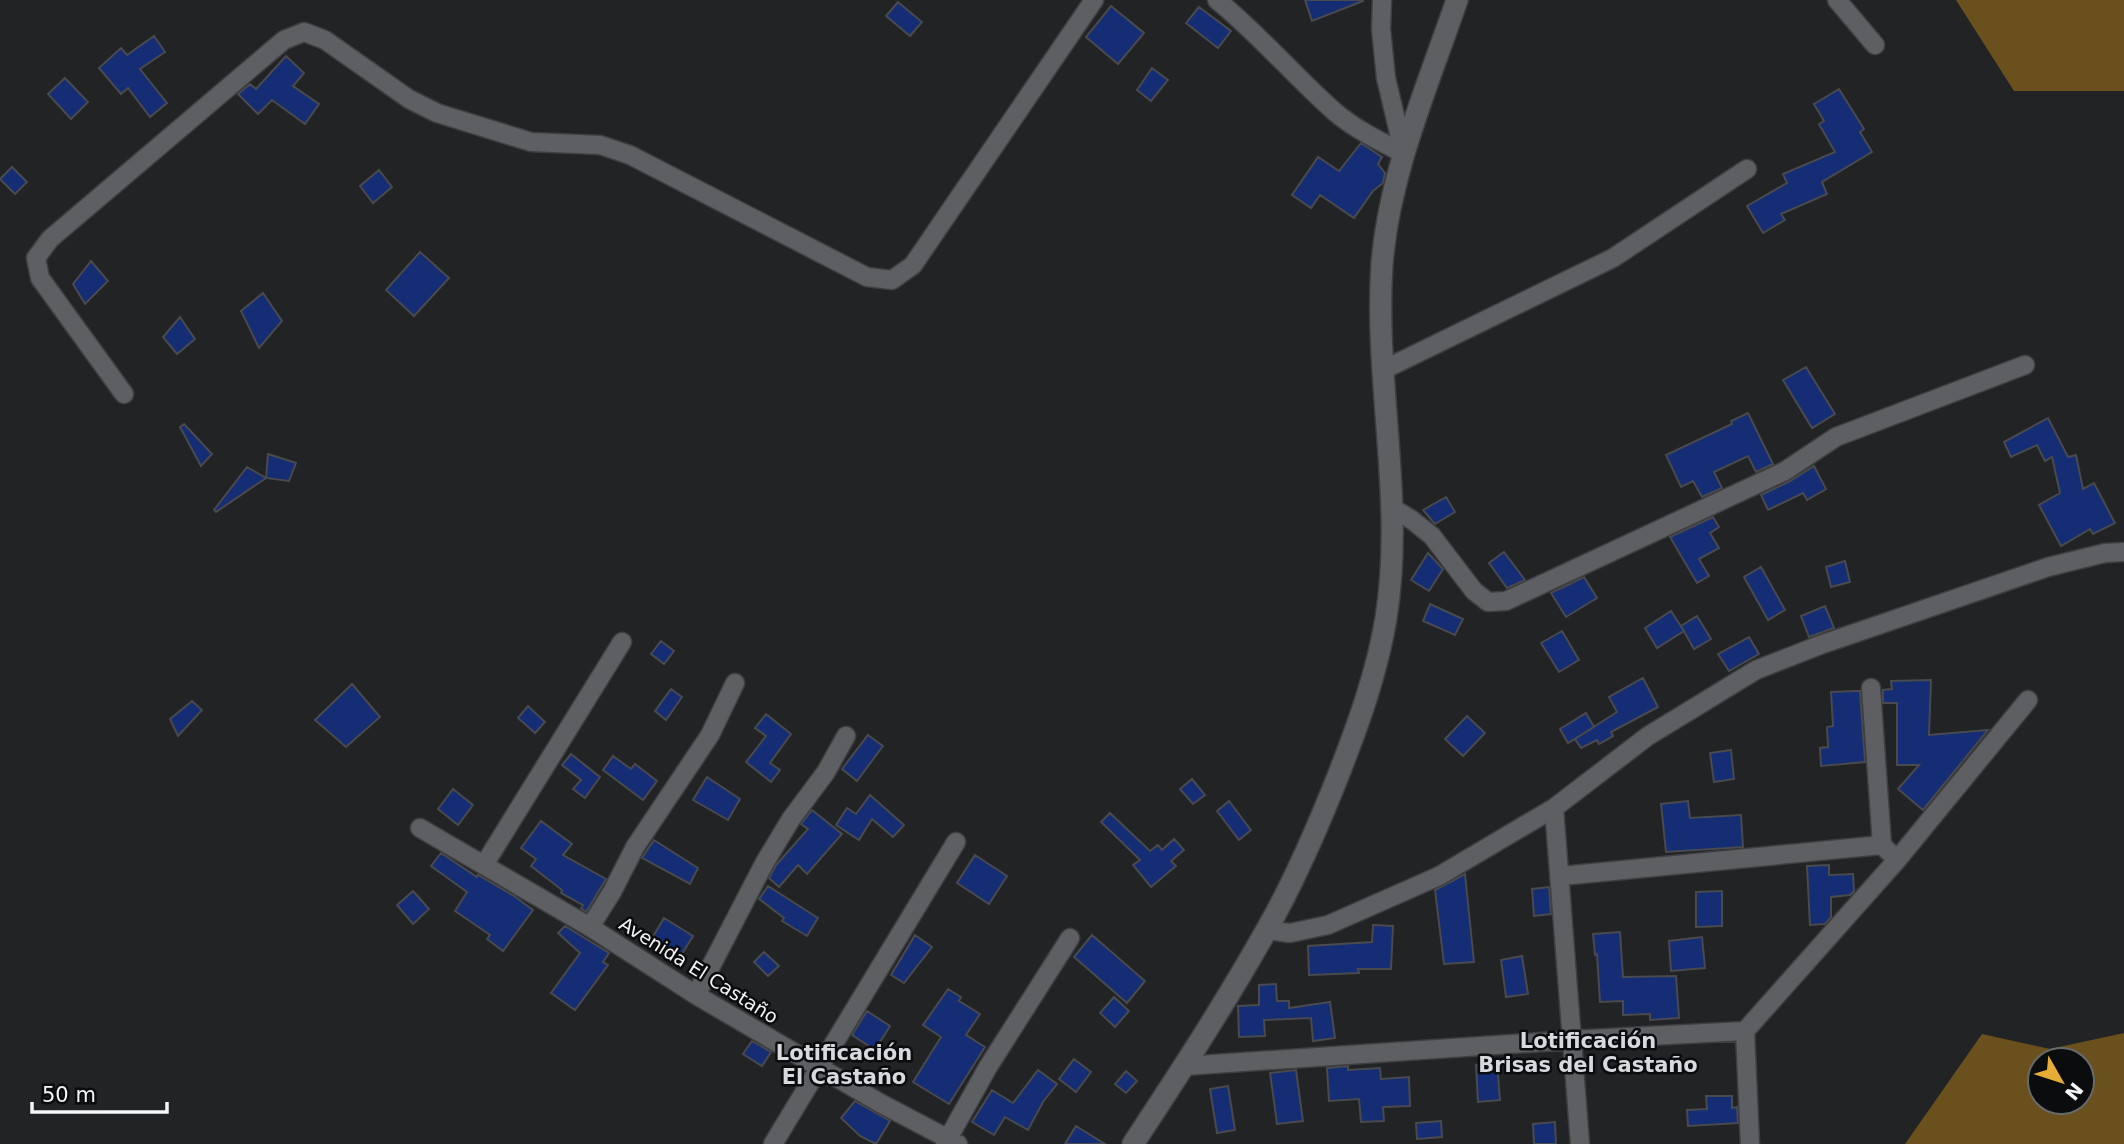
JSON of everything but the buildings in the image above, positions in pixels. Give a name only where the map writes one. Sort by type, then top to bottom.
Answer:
[{"type":"street","points":[[124,394],[40,278],[36,258],[50,239],[284,40],[304,32],[325,40],[409,99],[437,113],[531,142],[600,145],[631,155],[867,277],[892,280],[913,265],[1094,0]]},
{"type":"street","points":[[1217,0],[1246,23],[1336,113],[1365,134],[1404,154]]},
{"type":"street","points":[[1382,0],[1381,29],[1386,78],[1404,154]]},
{"type":"street","points":[[1133,1144],[1184,1066],[1266,930],[1324,809],[1355,733],[1376,669],[1386,617],[1391,565],[1391,507],[1381,315],[1382,262],[1404,154],[1457,0]]},
{"type":"street","points":[[1837,0],[1875,45]]},
{"type":"street","points":[[1385,369],[1613,258],[1747,169]]},
{"type":"street","points":[[1391,507],[1432,536],[1475,591],[1488,602],[1506,601],[1785,471],[1836,438],[2025,365]]},
{"type":"street","points":[[1266,930],[1290,933],[1328,925],[1440,876],[1554,808],[1648,736],[1756,670],[1820,645],[2048,567],[2124,552]]},
{"type":"street","points":[[484,865],[622,642]]},
{"type":"street","points":[[590,927],[635,847],[710,735],[734,683]]},
{"type":"street","points":[[1871,688],[1882,845],[1897,860]]},
{"type":"street","points":[[1750,1144],[1745,1031],[1897,860],[2028,700]]},
{"type":"street","points":[[696,995],[765,862],[791,819],[826,772],[846,736]]},
{"type":"street","points":[[1554,808],[1580,1144]]},
{"type":"street","name":"Avenida El Castaño","points":[[421,828],[590,927],[696,995],[950,1142]]},
{"type":"street","points":[[773,1144],[956,842]]},
{"type":"street","points":[[1561,876],[1882,845]]},
{"type":"street","points":[[950,1142],[988,1067],[1070,938]]},
{"type":"street","points":[[1184,1066],[1745,1031]]},
{"type":"shaded area","points":[[1956,0],[2124,0],[2124,91],[2014,91]]},
{"type":"shaded area","points":[[2124,1033],[2124,1144],[1905,1144],[1982,1034],[2036,1046],[2026,1046],[2026,1116],[2096,1116],[2096,1046],[2064,1046]]},
{"type":"district","name":"Lotificación Brisas del Castaño","points":[[1588,1053]]},
{"type":"district","name":"Lotificación El Castaño","points":[[844,1065]]}]
